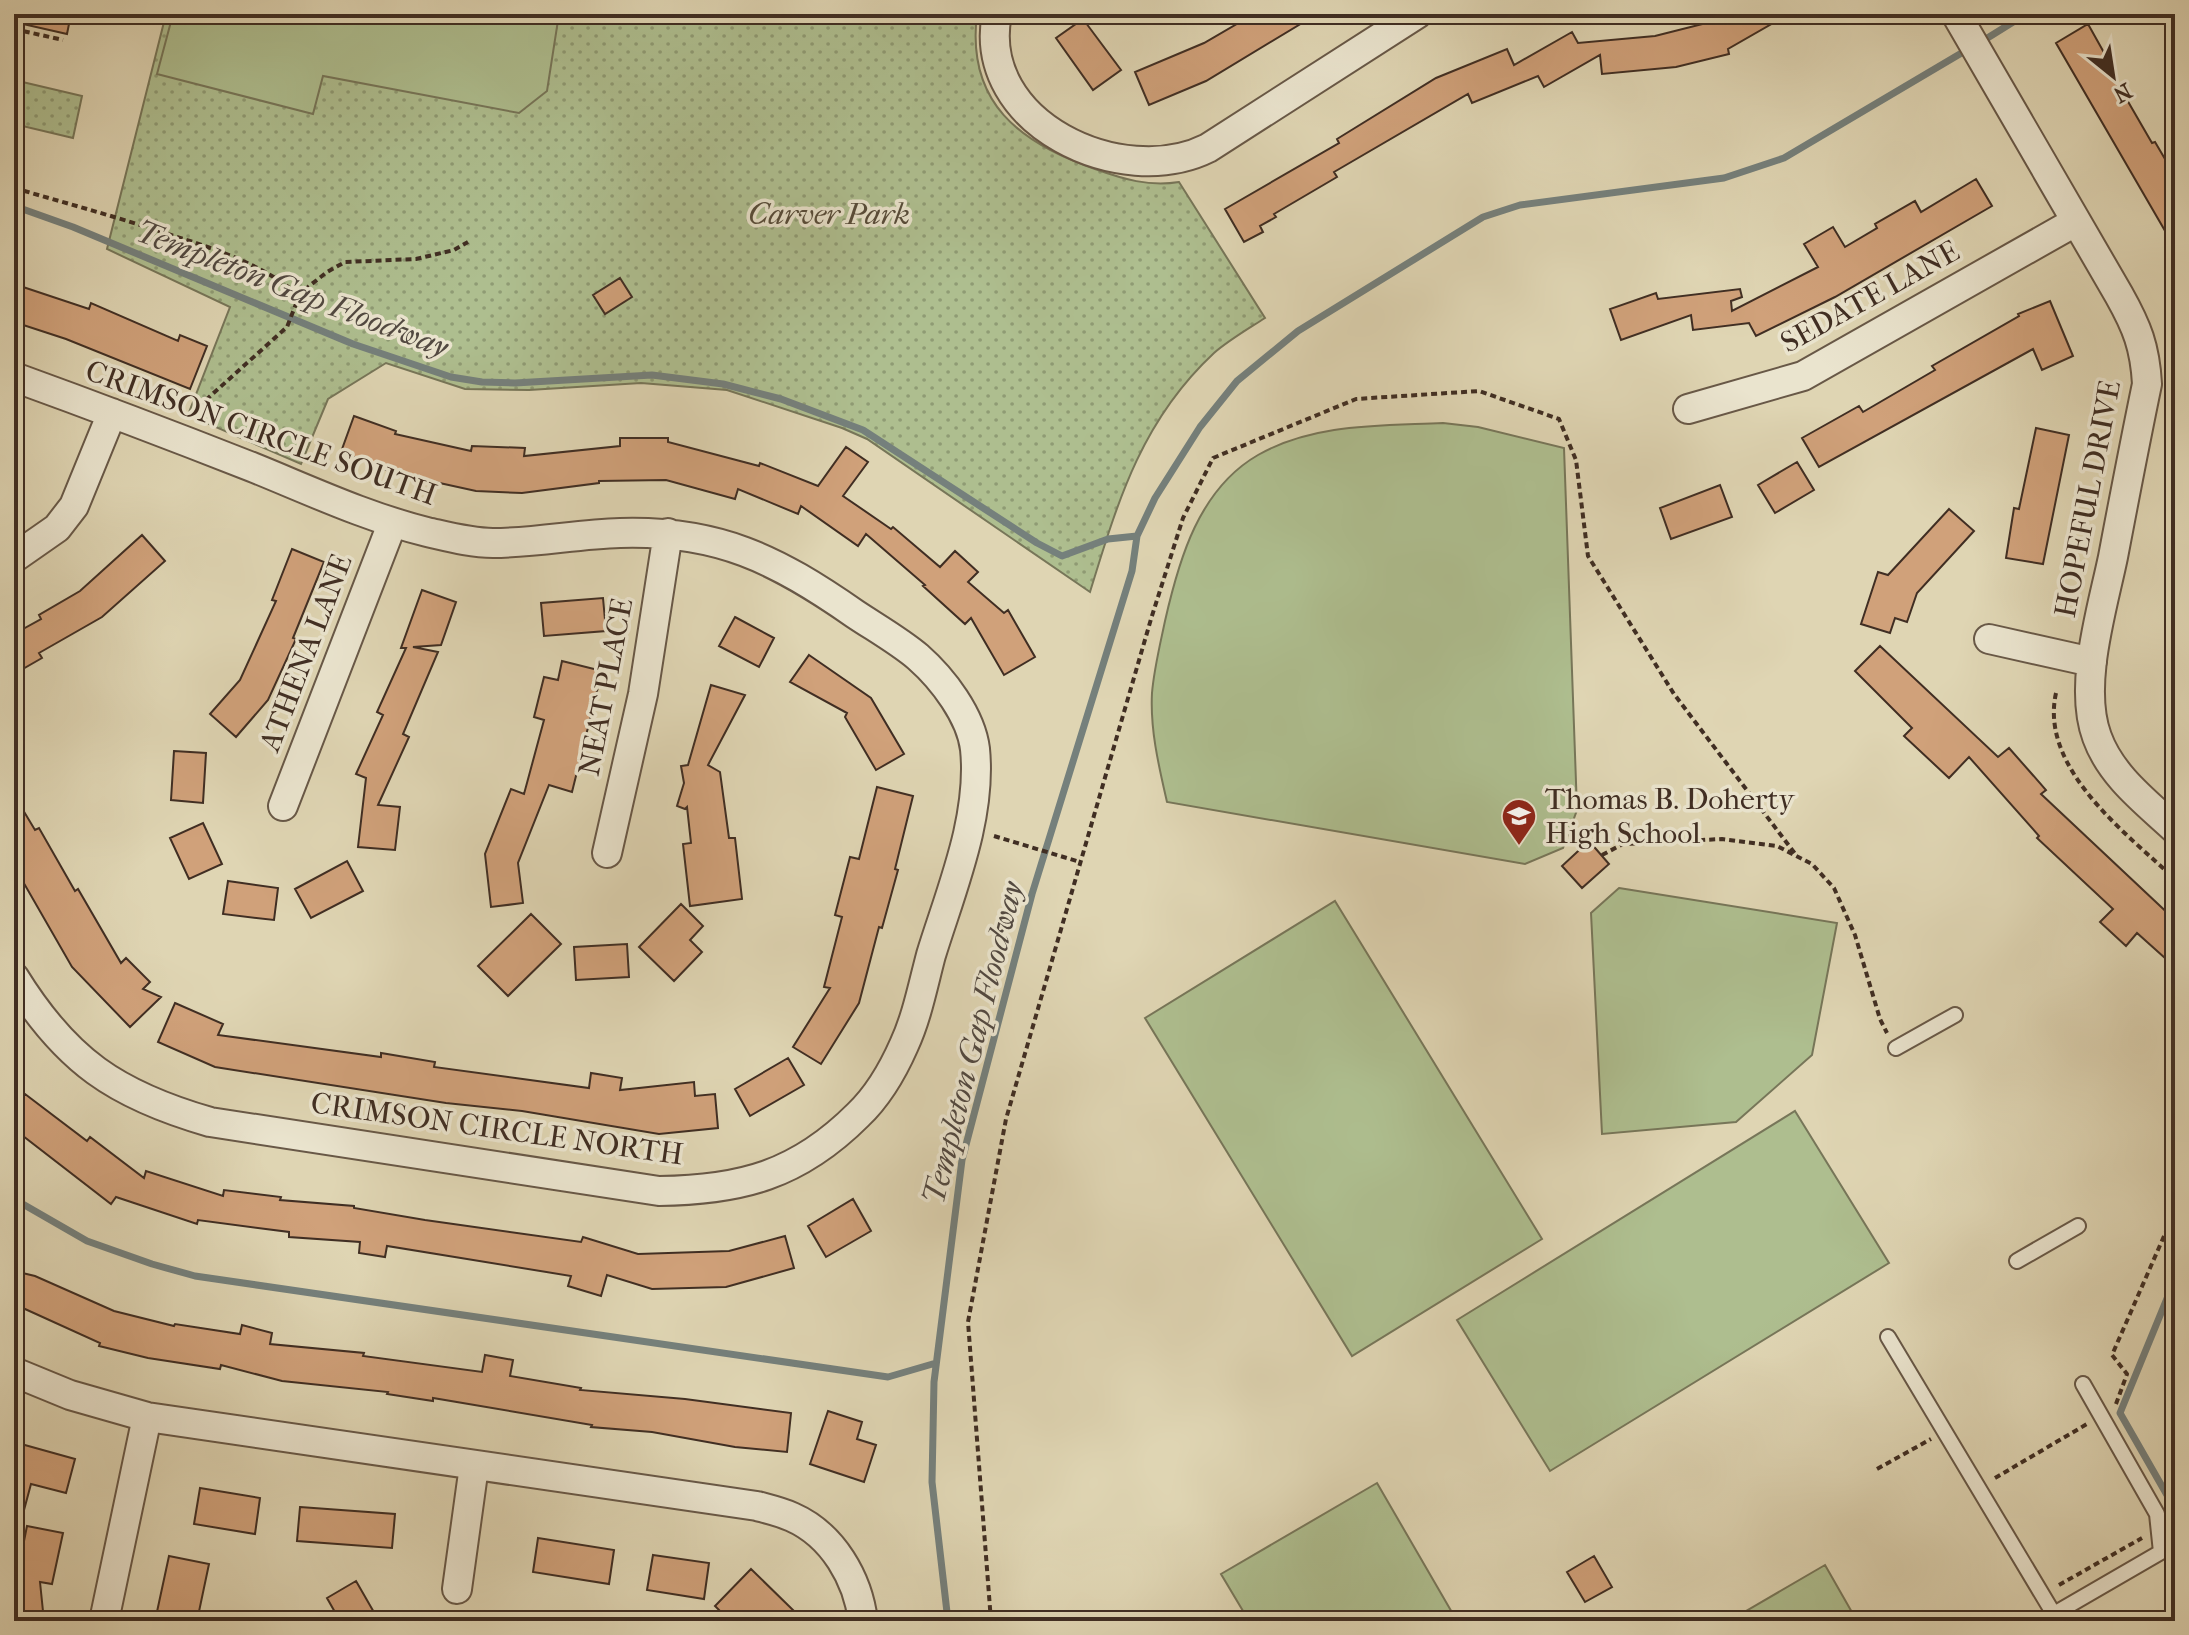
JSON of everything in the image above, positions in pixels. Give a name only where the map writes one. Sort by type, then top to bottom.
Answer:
[{"type":"street","points":[[997,14],[994,42],[997,67],[1009,91],[1030,117],[1052,134],[1092,151],[1133,160],[1179,160],[1208,148],[1417,14]]},
{"type":"street","name":"HOPEFUL DRIVE","points":[[1968,35],[2136,326],[2145,354],[2147,384],[2092,662],[2090,712],[2097,739],[2129,788],[2175,829]]},
{"type":"street","name":"SEDATE LANE","points":[[1688,409],[1803,376],[2075,222]]},
{"type":"street","name":"CRIMSON CIRCLE SOUTH","points":[[14,377],[392,524],[466,541],[494,543],[619,533],[668,533],[700,538],[771,561]]},
{"type":"street","points":[[14,558],[57,528],[74,506],[112,413]]},
{"type":"street","name":"ATHENA LANE","points":[[283,806],[392,524]]},
{"type":"street","name":"NEAT PLACE","points":[[607,853],[643,694],[668,533]]},
{"type":"street","name":"CRIMSON CIRCLE NORTH","points":[[14,977],[55,1036],[78,1059],[132,1094],[169,1110],[210,1122],[659,1191],[706,1191],[753,1182],[793,1165],[831,1140],[861,1112],[888,1076],[907,1040],[969,827],[976,780],[975,745],[961,711],[942,682],[917,657],[808,582],[771,561]]},
{"type":"street","name":"HOPEFUL DRIVE","points":[[1989,639],[2092,662]]},
{"type":"street","points":[[14,1372],[70,1395],[147,1417],[757,1506],[794,1518],[821,1537],[841,1559],[855,1587],[863,1621]]},
{"type":"street","points":[[104,1621],[147,1417]]},
{"type":"street","points":[[457,1589],[474,1466]]},
{"type":"lane","points":[[1896,1048],[1955,1015]]},
{"type":"lane","points":[[2017,1261],[2078,1226]]},
{"type":"lane","points":[[1888,1337],[2056,1618],[2161,1552],[2157,1514],[2083,1384]]},
{"type":"path","points":[[14,29],[63,40]]},
{"type":"path","points":[[14,188],[225,252],[286,284],[301,297]]},
{"type":"path","points":[[190,422],[197,408],[287,327],[301,297],[327,272],[345,262],[416,259],[454,250],[468,242]]},
{"type":"path","points":[[991,1621],[968,1322],[1006,1119],[1183,518],[1213,458],[1356,399],[1479,391],[1559,419],[1576,460],[1588,556],[1674,694],[1796,855]]},
{"type":"path","points":[[969,827],[1080,862]]},
{"type":"path","points":[[1602,855],[1623,844],[1722,839],[1777,846],[1812,864],[1834,888],[1855,935],[1880,1019],[1896,1048]]},
{"type":"path","points":[[1978,1488],[2102,1416]]},
{"type":"path","points":[[1877,1469],[1931,1439],[1938,1450]]},
{"type":"green space","name":"Carver Park","points":[[166,14],[977,14],[976,45],[980,72],[990,95],[1004,115],[1022,132],[1068,159],[1136,181],[1179,182],[1265,318],[1214,353],[1168,406],[1150,435],[1122,494],[1090,592],[867,439],[727,390],[641,383],[529,390],[465,389],[386,363],[328,399],[301,464],[188,415],[230,307],[107,249]]},
{"type":"green space","points":[[173,14],[559,14],[547,91],[519,113],[323,76],[313,114],[157,74]]},
{"type":"green space","points":[[14,80],[82,96],[73,138],[14,124]]},
{"type":"green space","points":[[1443,423],[1478,427],[1564,448],[1577,810],[1563,848],[1525,864],[1167,802],[1152,721],[1152,693],[1177,574],[1206,506],[1238,469],[1279,445],[1348,428]]},
{"type":"green space","points":[[1619,888],[1837,923],[1812,1055],[1736,1122],[1602,1134],[1591,913]]},
{"type":"green space","points":[[1335,901],[1542,1239],[1352,1356],[1145,1018]]},
{"type":"green space","points":[[1795,1111],[1889,1263],[1550,1471],[1457,1320]]},
{"type":"green space","points":[[1377,1483],[1457,1621],[1249,1621],[1221,1574]]},
{"type":"green space","points":[[1825,1565],[1857,1621],[1729,1621]]},
{"type":"building","points":[[14,14],[71,14],[67,34],[14,22]]},
{"type":"building","points":[[1254,14],[1317,14],[1206,81],[1149,105],[1135,72],[1204,43]]},
{"type":"building","points":[[1742,14],[1789,14],[1728,49],[1729,54],[1676,67],[1602,74],[1600,55],[1544,87],[1538,76],[1472,103],[1468,94],[1334,172],[1337,177],[1274,214],[1276,217],[1260,226],[1263,232],[1244,242],[1225,209],[1339,143],[1337,139],[1436,78],[1507,49],[1514,65],[1572,32],[1578,43],[1655,36]]},
{"type":"building","points":[[1083,19],[1121,70],[1093,90],[1056,38]]},
{"type":"building","points":[[2088,24],[2107,58],[2104,60],[2175,176],[2175,248],[2056,43]]},
{"type":"building","points":[[1976,179],[1992,206],[1835,297],[1756,336],[1749,323],[1693,330],[1691,315],[1621,340],[1610,309],[1656,293],[1658,299],[1740,289],[1742,297],[1731,301],[1732,311],[1818,267],[1804,244],[1833,227],[1845,247],[1877,228],[1875,224],[1915,201],[1921,212]]},
{"type":"building","points":[[620,278],[632,297],[605,314],[593,295]]},
{"type":"building","points":[[14,284],[89,309],[91,303],[178,341],[180,335],[207,346],[190,389],[66,339],[14,322]]},
{"type":"building","points":[[2050,301],[2073,356],[2042,370],[2033,349],[1819,467],[1802,438],[1859,406],[1863,412],[1935,370],[1932,366],[2018,314]]},
{"type":"building","points":[[354,416],[396,431],[395,434],[471,451],[472,446],[525,448],[524,456],[620,446],[620,438],[668,438],[668,442],[759,466],[760,463],[818,486],[846,447],[868,462],[843,496],[891,529],[893,527],[940,567],[955,551],[978,572],[968,582],[1004,613],[1008,610],[1035,657],[1004,675],[971,618],[965,624],[866,534],[858,546],[801,506],[798,514],[738,489],[735,499],[666,480],[599,481],[522,493],[476,491],[394,473],[341,452]]},
{"type":"building","points":[[2036,428],[2069,435],[2043,564],[2006,558],[2014,508],[2019,509]]},
{"type":"building","points":[[1797,462],[1814,490],[1775,513],[1758,485]]},
{"type":"building","points":[[1720,485],[1732,517],[1671,539],[1660,508]]},
{"type":"building","points":[[1949,509],[1974,531],[1917,593],[1907,622],[1895,618],[1890,633],[1861,624],[1878,572],[1888,575]]},
{"type":"building","points":[[142,535],[165,561],[102,617],[39,653],[42,658],[14,674],[14,634],[80,591]]},
{"type":"building","points":[[292,549],[324,562],[293,638],[296,639],[268,700],[236,737],[210,714],[240,680],[276,601],[272,600]]},
{"type":"building","points":[[422,590],[456,602],[441,645],[413,647],[438,652],[403,734],[409,737],[378,805],[400,807],[395,850],[358,847],[366,778],[356,774],[383,715],[377,712],[406,648],[401,648]]},
{"type":"building","points":[[603,598],[606,631],[544,636],[541,603]]},
{"type":"building","points":[[735,617],[774,638],[759,667],[719,646]]},
{"type":"building","points":[[1880,646],[1998,757],[2009,748],[2046,790],[2041,794],[2175,920],[2175,967],[2137,933],[2126,946],[2100,922],[2113,909],[2037,838],[2039,836],[1969,757],[1949,778],[1904,736],[1912,728],[1855,671]]},
{"type":"building","points":[[809,655],[871,698],[904,754],[876,770],[845,717],[847,713],[790,682]]},
{"type":"building","points":[[562,661],[602,671],[572,792],[549,785],[518,863],[523,903],[491,907],[485,854],[511,789],[524,794],[544,720],[534,717],[544,677],[558,680]]},
{"type":"building","points":[[711,685],[745,695],[708,765],[720,772],[729,838],[735,838],[742,899],[690,906],[683,844],[691,843],[687,807],[677,806],[684,783],[681,766],[688,765]]},
{"type":"building","points":[[174,751],[206,753],[203,803],[171,800]]},
{"type":"building","points":[[877,787],[913,796],[895,869],[898,870],[859,1003],[821,1064],[793,1047],[830,988],[824,987],[842,917],[835,915],[850,857],[859,859]]},
{"type":"building","points":[[14,795],[35,830],[39,828],[75,891],[78,889],[121,963],[126,958],[150,982],[143,989],[161,997],[130,1027],[72,967],[14,866]]},
{"type":"building","points":[[203,823],[222,864],[189,879],[170,838]]},
{"type":"building","points":[[1589,841],[1609,864],[1582,888],[1562,866]]},
{"type":"building","points":[[347,861],[363,891],[311,918],[295,889]]},
{"type":"building","points":[[228,881],[278,888],[274,920],[223,914]]},
{"type":"building","points":[[681,904],[703,926],[690,940],[702,952],[674,981],[639,947]]},
{"type":"building","points":[[531,914],[561,944],[508,996],[478,966]]},
{"type":"building","points":[[627,944],[629,977],[576,980],[574,947]]},
{"type":"building","points":[[175,1003],[223,1024],[218,1035],[381,1057],[381,1053],[435,1062],[434,1067],[589,1088],[591,1073],[622,1078],[620,1090],[694,1082],[695,1096],[715,1094],[718,1128],[659,1134],[215,1067],[158,1042]]},
{"type":"building","points":[[788,1058],[804,1085],[750,1116],[735,1089]]},
{"type":"building","points":[[25,1094],[87,1141],[90,1137],[144,1178],[146,1171],[223,1196],[224,1190],[281,1197],[280,1200],[354,1206],[425,1220],[581,1242],[583,1237],[638,1254],[729,1251],[785,1236],[794,1268],[726,1287],[652,1289],[607,1275],[601,1296],[568,1286],[571,1276],[387,1246],[385,1257],[359,1253],[360,1242],[289,1237],[289,1232],[198,1220],[197,1224],[116,1197],[111,1204],[14,1129],[14,1107]]},
{"type":"building","points":[[853,1199],[871,1231],[826,1257],[808,1226]]},
{"type":"building","points":[[14,1271],[35,1276],[114,1311],[174,1326],[240,1334],[242,1325],[272,1333],[270,1344],[364,1353],[363,1356],[482,1372],[485,1355],[513,1360],[510,1376],[580,1390],[685,1399],[791,1413],[787,1452],[735,1447],[652,1432],[591,1427],[433,1398],[433,1401],[388,1392],[282,1381],[221,1365],[220,1369],[148,1358],[99,1346],[100,1343],[14,1304]]},
{"type":"building","points":[[828,1411],[862,1422],[857,1439],[876,1445],[864,1482],[810,1464]]},
{"type":"building","points":[[14,1442],[75,1459],[66,1493],[31,1484],[20,1525],[14,1524]]},
{"type":"building","points":[[200,1488],[260,1498],[255,1534],[194,1524]]},
{"type":"building","points":[[300,1507],[395,1514],[392,1548],[297,1541]]},
{"type":"building","points":[[27,1526],[63,1533],[52,1584],[40,1582],[44,1621],[14,1621],[14,1591]]},
{"type":"building","points":[[538,1538],[614,1550],[609,1584],[533,1572]]},
{"type":"building","points":[[653,1555],[709,1563],[704,1599],[647,1590]]},
{"type":"building","points":[[169,1556],[209,1564],[197,1621],[155,1621]]},
{"type":"building","points":[[1594,1556],[1612,1587],[1585,1602],[1567,1572]]},
{"type":"building","points":[[751,1569],[794,1611],[784,1621],[730,1621],[715,1606]]},
{"type":"building","points":[[356,1581],[379,1621],[340,1621],[327,1598]]},
{"type":"waterway","name":"Templeton Gap Floodway","points":[[1981,42],[2026,14]]},
{"type":"waterway","name":"Templeton Gap Floodway","points":[[948,1621],[932,1482],[934,1382],[962,1160],[1032,894],[1132,571],[1137,536],[1155,498],[1200,427],[1237,381],[1298,331],[1483,217],[1520,205],[1724,178],[1784,158],[1970,48]]},
{"type":"waterway","name":"Templeton Gap Floodway","points":[[14,206],[73,227],[353,344],[451,377],[515,383],[652,375],[723,384],[781,399],[863,430],[1062,556],[1108,539],[1137,536]]},
{"type":"waterway","points":[[14,1199],[87,1241],[195,1276],[888,1377],[936,1363]]},
{"type":"waterway","points":[[2175,1279],[2120,1413],[2175,1509]]},
{"type":"place","name":"Thomas B. Doherty High School","points":[[1519,847]]}]
